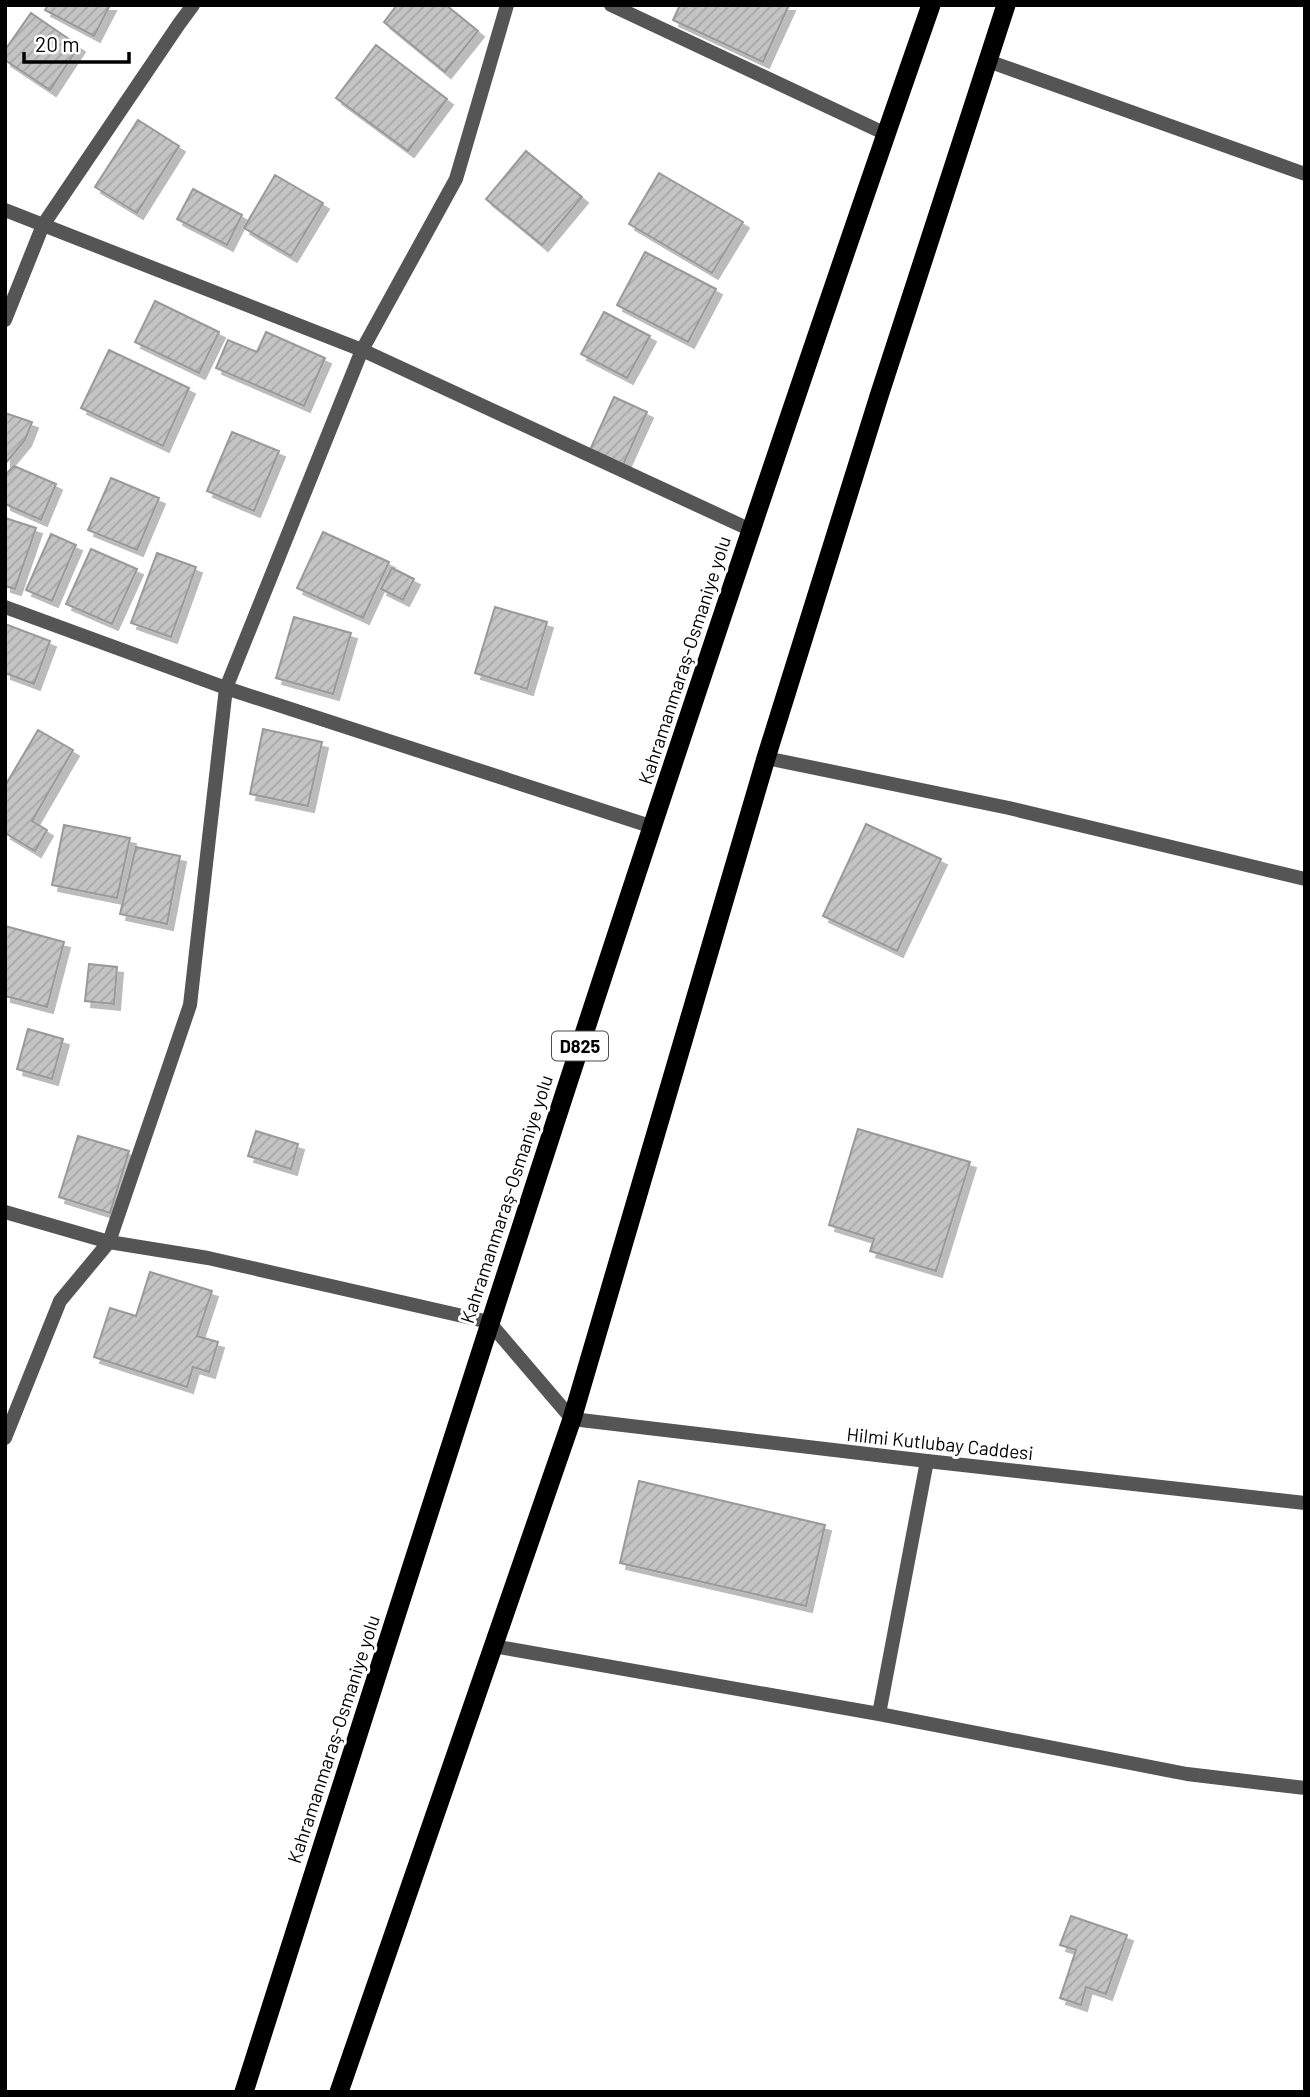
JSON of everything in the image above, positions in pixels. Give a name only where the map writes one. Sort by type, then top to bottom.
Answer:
[{"type":"highway","name":"Kahramanmaraş-Osmaniye yolu","points":[[244,2092],[489,1322],[751,530],[931,5]]},
{"type":"highway","points":[[339,2092],[572,1419],[766,758],[879,396],[1006,5]]},
{"type":"street","points":[[5,320],[43,225],[193,5]]},
{"type":"street","points":[[5,1438],[60,1301],[109,1242],[190,1005],[226,688],[362,350],[456,179],[507,5]]},
{"type":"street","points":[[611,5],[886,134]]},
{"type":"street","points":[[988,61],[1305,174]]},
{"type":"street","points":[[5,210],[362,350],[751,530]]},
{"type":"street","points":[[5,607],[226,688],[653,827]]},
{"type":"street","points":[[766,758],[1009,808],[1305,879]]},
{"type":"street","points":[[5,1212],[109,1242],[208,1258],[489,1322],[572,1419]]},
{"type":"street","name":"Hilmi Kutlubay Caddesi","points":[[572,1419],[1305,1503]]},
{"type":"street","points":[[879,1714],[927,1461]]},
{"type":"street","points":[[493,1646],[879,1714],[1187,1774],[1305,1788]]},
{"type":"building","points":[[48,5],[110,5],[94,36],[45,10]]},
{"type":"building","points":[[397,5],[446,5],[478,31],[445,72],[384,22]]},
{"type":"building","points":[[680,5],[789,5],[763,62],[673,20]]},
{"type":"building","points":[[31,13],[79,46],[50,90],[5,60],[5,50]]},
{"type":"building","points":[[376,45],[447,99],[408,151],[336,98]]},
{"type":"building","points":[[138,120],[179,146],[137,213],[95,187]]},
{"type":"building","points":[[526,151],[582,197],[542,245],[486,199]]},
{"type":"building","points":[[659,173],[743,222],[712,273],[629,224]]},
{"type":"building","points":[[275,175],[323,203],[291,256],[244,228]]},
{"type":"building","points":[[193,189],[242,215],[227,245],[177,219]]},
{"type":"building","points":[[645,252],[716,289],[688,342],[617,305]]},
{"type":"building","points":[[155,301],[219,332],[199,373],[135,342]]},
{"type":"building","points":[[604,312],[650,336],[627,378],[581,354]]},
{"type":"building","points":[[266,332],[325,358],[304,406],[216,368],[228,340],[257,352]]},
{"type":"building","points":[[109,350],[189,388],[163,446],[81,408]]},
{"type":"building","points":[[614,397],[647,412],[622,467],[589,452]]},
{"type":"building","points":[[5,413],[32,422],[25,440],[5,464]]},
{"type":"building","points":[[232,432],[279,451],[254,511],[207,491]]},
{"type":"building","points":[[14,466],[56,484],[41,520],[5,504],[5,475]]},
{"type":"building","points":[[111,478],[159,498],[137,550],[88,530]]},
{"type":"building","points":[[5,518],[36,528],[15,589],[5,586]]},
{"type":"building","points":[[323,532],[389,562],[363,618],[297,588]]},
{"type":"building","points":[[51,534],[76,545],[52,601],[26,590]]},
{"type":"building","points":[[91,549],[137,569],[112,624],[66,604]]},
{"type":"building","points":[[157,553],[196,567],[171,637],[131,623]]},
{"type":"building","points":[[392,568],[414,579],[403,600],[381,589]]},
{"type":"building","points":[[495,607],[547,622],[527,689],[475,673]]},
{"type":"building","points":[[294,617],[351,633],[333,694],[276,678]]},
{"type":"building","points":[[5,624],[50,641],[34,684],[5,673]]},
{"type":"building","points":[[263,729],[322,742],[308,806],[250,794]]},
{"type":"building","points":[[38,730],[73,750],[32,821],[47,830],[35,851],[5,833],[5,786]]},
{"type":"building","points":[[866,824],[941,859],[897,951],[823,916]]},
{"type":"building","points":[[64,825],[130,838],[117,898],[52,885]]},
{"type":"building","points":[[136,847],[180,856],[167,924],[120,914]]},
{"type":"building","points":[[5,926],[64,942],[47,1007],[5,996]]},
{"type":"building","points":[[89,964],[117,967],[114,1004],[85,1001]]},
{"type":"building","points":[[28,1029],[63,1039],[52,1079],[17,1069]]},
{"type":"building","points":[[858,1129],[970,1162],[936,1271],[870,1251],[874,1239],[829,1225]]},
{"type":"building","points":[[256,1131],[298,1144],[291,1169],[248,1156]]},
{"type":"building","points":[[78,1136],[129,1151],[110,1213],[59,1197]]},
{"type":"building","points":[[150,1272],[212,1291],[197,1336],[218,1342],[209,1372],[193,1367],[187,1387],[94,1357],[110,1308],[136,1316]]},
{"type":"building","points":[[639,1481],[825,1525],[806,1606],[620,1563]]},
{"type":"building","points":[[1071,1916],[1127,1935],[1106,1994],[1086,1987],[1081,2005],[1060,1998],[1076,1950],[1060,1945]]}]
